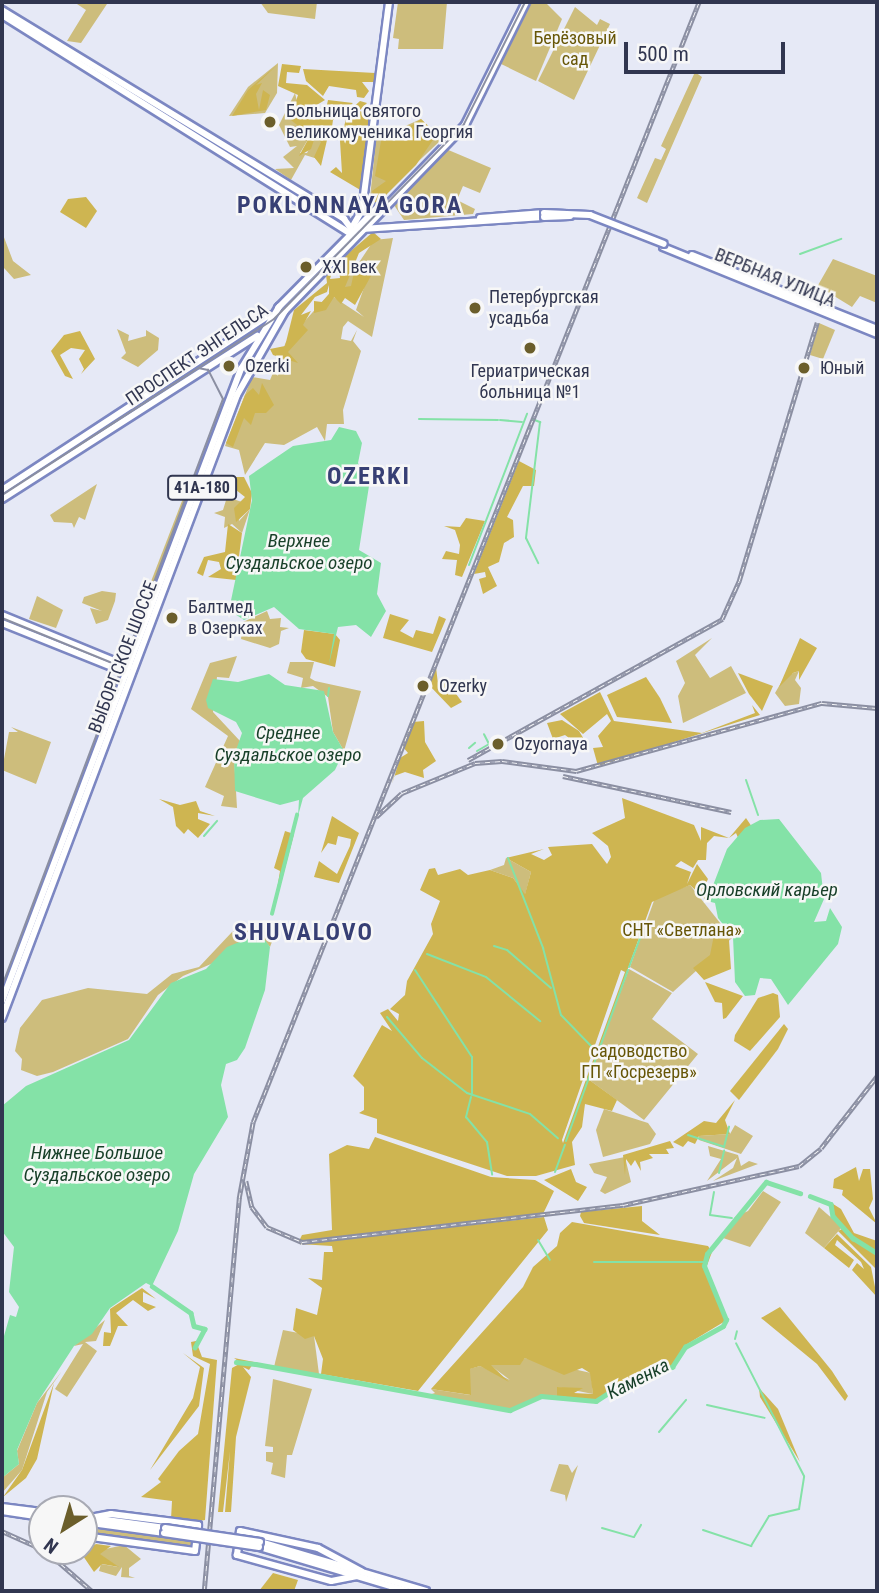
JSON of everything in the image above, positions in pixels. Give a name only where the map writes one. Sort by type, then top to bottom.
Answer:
[{"type":"main road","points":[[365,219],[390,2]]},
{"type":"main road","points":[[390,2],[365,219],[361,230],[544,215]]},
{"type":"main road","name":"ПРОСПЕКТ ЭНГЕЛЬСА","points":[[365,219],[439,149],[467,116],[524,2]]},
{"type":"main road","points":[[2,10],[146,101]]},
{"type":"main road","points":[[2,15],[344,219],[352,233]]},
{"type":"main road","name":"ПРОСПЕКТ ЭНГЕЛЬСА","points":[[2,499],[261,332],[365,219],[439,149]]},
{"type":"main road","points":[[245,161],[352,233]]},
{"type":"main road","points":[[365,208],[374,210]]},
{"type":"main road","points":[[344,219],[365,219],[374,226],[544,215],[590,215],[664,245]]},
{"type":"main road","name":"ПРОСПЕКТ ЭНГЕЛЬСА","points":[[352,233],[361,230]]},
{"type":"main road","name":"ВЕРБНАЯ УЛИЦА","points":[[664,245],[877,329]]},
{"type":"main road","name":"ВЕРБНАЯ УЛИЦА","points":[[664,245],[877,334]]},
{"type":"main road","name":"ПРОСПЕКТ ЭНГЕЛЬСА","points":[[2,489],[282,309]]},
{"type":"main road","name":"ВЫБОРГСКОЕ ШОССЕ","points":[[229,409],[282,309]]},
{"type":"main road","name":"ВЫБОРГСКОЕ ШОССЕ","points":[[2,1001],[247,356],[261,332]]},
{"type":"main road","points":[[236,349],[247,356]]},
{"type":"main road","points":[[195,366],[195,375]]},
{"type":"main road","points":[[2,615],[129,670]]},
{"type":"main road","points":[[2,623],[129,670]]},
{"type":"main road","name":"ВЫБОРГСКОЕ ШОССЕ","points":[[2,1018],[129,670]]},
{"type":"main road","points":[[2,1509],[28,1512]]},
{"type":"main road","points":[[98,1518],[111,1514],[198,1525],[195,1551],[98,1538]]},
{"type":"main road","points":[[98,1522],[260,1544],[426,1591]]},
{"type":"main road","points":[[240,1531],[318,1548],[359,1573],[325,1579],[237,1555],[240,1531]]},
{"type":"main road","points":[[260,1544],[329,1567],[359,1573],[407,1591]]},
{"type":"main road","points":[[325,1579],[332,1576],[329,1567]]},
{"type":"green space","points":[[74,2],[107,4],[81,43],[67,41],[86,10]]},
{"type":"green space","points":[[260,2],[317,2],[315,19],[268,13]]},
{"type":"green space","points":[[398,2],[447,2],[443,49],[398,49],[399,39],[393,38]]},
{"type":"green space","name":"Берёзовый сад","points":[[529,2],[545,2],[562,19],[536,81],[499,63]]},
{"type":"green space","name":"Берёзовый сад","points":[[575,7],[597,25],[600,19],[610,24],[574,100],[538,81]]},
{"type":"green space","points":[[278,63],[277,93],[265,113],[229,116],[248,87]]},
{"type":"green space","points":[[695,72],[702,77],[647,203],[637,198],[655,158],[661,160],[666,149],[661,146]]},
{"type":"green space","points":[[295,93],[299,110],[292,120],[310,136],[300,153],[307,153],[315,137],[321,141],[321,160],[305,155],[291,180],[275,169],[294,168],[283,157],[297,146],[290,147],[279,125]]},
{"type":"green space","points":[[421,119],[441,140],[369,208],[376,139]]},
{"type":"green space","points":[[446,149],[491,168],[480,193],[463,186],[457,200],[475,209],[473,214],[404,220],[392,202]]},
{"type":"green space","points":[[2,232],[13,261],[31,275],[14,279],[4,268]]},
{"type":"green space","points":[[393,238],[372,337],[348,321],[343,327],[341,339],[351,341],[357,330],[353,341],[361,351],[343,410],[344,424],[327,424],[325,441],[317,427],[284,445],[265,443],[245,475],[239,450],[225,446],[252,377],[270,380],[286,342],[329,294],[364,317],[356,310],[366,282],[342,292],[354,258],[356,267],[374,240]]},
{"type":"green space","points":[[833,259],[877,276],[877,303],[860,296],[852,307],[821,288],[818,295],[813,294]]},
{"type":"green space","points":[[819,323],[835,330],[823,359],[810,355]]},
{"type":"green space","points":[[117,329],[129,335],[128,341],[146,336],[146,330],[159,338],[158,350],[138,367],[121,358],[126,353]]},
{"type":"green space","points":[[194,483],[138,634],[135,623],[187,488]]},
{"type":"green space","points":[[97,484],[85,520],[79,517],[74,528],[72,523],[54,522],[50,515]]},
{"type":"green space","points":[[227,497],[242,502],[239,521],[250,509],[242,533],[232,524],[224,528],[225,517],[214,513],[223,510]]},
{"type":"green space","points":[[102,591],[116,593],[115,601],[108,620],[96,624],[90,608],[102,611],[82,603],[84,597]]},
{"type":"green space","points":[[37,596],[63,610],[56,628],[29,619]]},
{"type":"green space","points":[[267,611],[270,619],[281,618],[280,627],[289,628],[281,631],[279,644],[270,648],[241,639],[243,622]]},
{"type":"green space","points":[[712,638],[695,655],[710,678],[731,666],[746,693],[683,723],[678,696],[685,683],[676,661]]},
{"type":"green space","points":[[237,656],[229,678],[217,677],[213,712],[240,741],[234,756],[237,808],[221,806],[224,796],[205,787],[228,736],[191,709],[210,663]]},
{"type":"green space","points":[[290,662],[314,662],[310,678],[361,691],[344,751],[333,732],[328,697],[313,686],[301,688],[303,678],[287,673]]},
{"type":"green space","points":[[799,671],[795,680],[801,688],[799,704],[785,706],[775,693],[785,676]]},
{"type":"green space","points":[[11,727],[51,742],[36,784],[2,770],[9,732],[18,732]]},
{"type":"green space","points":[[506,858],[531,872],[525,895],[513,878],[490,870],[504,865]]},
{"type":"green space","name":"СНТ «Светлана»","points":[[690,885],[732,938],[673,992],[630,967],[655,898]]},
{"type":"green space","points":[[262,924],[278,926],[270,947],[265,941],[183,976],[158,995],[128,1039],[53,1072],[37,1076],[21,1070],[22,1059],[15,1051],[20,1028],[42,1000],[88,988],[147,994],[172,974],[199,967],[232,932]]},
{"type":"green space","name":"садоводство ГП «Госрезерв»","points":[[629,969],[672,993],[652,1019],[698,1054],[644,1120],[588,1079]]},
{"type":"green space","points":[[604,1109],[648,1123],[656,1134],[650,1144],[603,1157],[596,1130]]},
{"type":"green space","points":[[735,1125],[753,1136],[741,1154],[699,1140],[699,1136],[730,1134]]},
{"type":"green space","points":[[708,1146],[738,1155],[741,1166],[749,1161],[758,1164],[713,1181],[733,1168],[737,1158],[707,1181],[721,1159],[710,1156]]},
{"type":"green space","points":[[625,1157],[631,1182],[605,1194],[600,1191],[607,1177],[594,1173],[589,1164]]},
{"type":"green space","points":[[763,1191],[781,1202],[750,1247],[723,1238],[735,1217],[748,1211]]},
{"type":"green space","points":[[819,1207],[842,1227],[824,1248],[805,1233]]},
{"type":"green space","points":[[105,1320],[96,1341],[85,1342],[97,1351],[67,1397],[55,1389],[83,1344],[74,1346]]},
{"type":"green space","points":[[283,1330],[314,1336],[319,1374],[274,1367]]},
{"type":"green space","points":[[525,1358],[591,1373],[593,1394],[558,1387],[557,1396],[541,1395],[510,1410],[428,1395],[435,1393],[431,1389],[470,1395],[469,1369],[480,1366],[510,1380],[490,1365],[519,1365]]},
{"type":"green space","points":[[62,1371],[47,1392],[22,1470],[2,1493],[2,1478],[19,1464],[17,1451],[37,1403]]},
{"type":"green space","points":[[273,1379],[312,1389],[292,1455],[287,1455],[285,1478],[271,1474],[273,1463],[266,1461],[266,1452],[273,1452],[273,1447],[265,1446]]},
{"type":"green space","points":[[559,1464],[568,1465],[572,1473],[578,1465],[566,1502],[565,1495],[550,1491]]},
{"type":"green space","points":[[108,1516],[187,1525],[193,1530],[191,1547],[98,1536],[98,1529],[164,1537],[165,1525]]},
{"type":"green space","points":[[124,1545],[141,1559],[129,1568],[129,1576],[135,1578],[121,1577],[122,1567],[116,1576],[99,1571],[101,1564],[118,1567],[99,1554],[101,1550]]},
{"type":"shaded area","points":[[282,64],[301,66],[299,73],[287,72],[286,83],[307,85],[325,100],[315,106],[316,113],[326,109],[328,100],[353,103],[333,120],[331,134],[337,140],[327,140],[321,166],[314,157],[321,142],[315,137],[311,149],[299,156],[310,136],[291,120],[299,111],[294,107],[298,95],[278,86]]},
{"type":"shaded area","points":[[277,65],[256,85],[262,83],[256,94],[259,110],[263,90],[270,95],[266,110],[232,116],[248,90]]},
{"type":"shaded area","points":[[303,69],[375,73],[376,76],[374,82],[362,82],[369,91],[364,98],[357,97],[356,90],[329,86],[323,96],[306,81]]},
{"type":"shaded area","points":[[360,101],[367,103],[359,111],[372,114],[362,191],[330,172],[336,167],[342,173],[340,141],[348,112]]},
{"type":"shaded area","points":[[421,119],[437,134],[416,165],[376,205],[372,191],[386,181],[375,176],[382,135],[400,133]]},
{"type":"shaded area","points":[[86,197],[97,211],[86,228],[60,212],[68,199]]},
{"type":"shaded area","points":[[373,232],[381,239],[359,253],[345,287],[351,286],[355,268],[368,263],[372,274],[355,305],[345,298],[341,304],[334,297],[326,310],[314,313],[314,301],[322,302],[329,294],[329,285],[327,292],[315,297],[301,315],[311,311],[303,325],[308,330],[288,352],[298,363],[273,355],[270,349],[285,346],[294,310],[327,283],[326,275],[334,265],[330,279],[340,278],[338,262]]},
{"type":"shaded area","points":[[80,331],[95,359],[81,374],[84,369],[79,359],[85,350],[71,348],[60,355],[73,379],[65,376],[51,351],[64,335]]},
{"type":"shaded area","points":[[262,383],[274,405],[266,413],[255,413],[251,425],[244,418],[233,447],[226,443],[245,395],[253,388],[259,395]]},
{"type":"shaded area","points":[[519,461],[536,470],[534,486],[523,486],[507,517],[513,520],[514,537],[504,543],[499,562],[488,567],[497,586],[483,594],[479,579],[486,577],[485,572],[474,574]]},
{"type":"shaded area","points":[[234,477],[244,477],[252,493],[250,509],[236,522],[234,508],[245,497],[231,486]]},
{"type":"shaded area","points":[[466,518],[485,521],[462,577],[455,575],[457,560],[442,559],[446,551],[459,554],[460,545],[455,530],[444,526],[460,527]]},
{"type":"shaded area","points":[[228,524],[242,533],[236,580],[208,577],[221,569],[219,562],[208,560],[203,576],[197,573],[204,557],[225,552]]},
{"type":"shaded area","points":[[390,614],[409,620],[400,631],[413,638],[416,630],[433,634],[439,616],[446,619],[432,652],[383,638]]},
{"type":"shaded area","points":[[304,630],[335,634],[340,640],[335,667],[306,659],[301,652]]},
{"type":"shaded area","points":[[800,638],[817,648],[799,680],[799,671],[793,673],[779,687]]},
{"type":"shaded area","points":[[436,667],[438,684],[445,679],[462,702],[451,708],[429,685]]},
{"type":"shaded area","points":[[738,673],[773,686],[762,711],[749,694]]},
{"type":"shaded area","points":[[646,677],[672,723],[617,717],[607,695]]},
{"type":"shaded area","points":[[600,692],[614,721],[702,733],[755,713],[752,705],[760,715],[598,766],[593,748],[603,747],[598,736],[611,721],[607,714],[583,734],[560,714]]},
{"type":"shaded area","points":[[562,720],[579,731],[588,746],[584,749],[565,735],[553,739],[547,723]]},
{"type":"shaded area","points":[[424,721],[425,742],[436,761],[423,770],[424,778],[405,772],[395,776],[400,758],[408,753],[403,747],[413,722]]},
{"type":"shaded area","points":[[622,798],[694,825],[701,841],[701,827],[729,838],[714,836],[707,843],[706,860],[698,860],[693,868],[681,861],[675,866],[691,872],[687,884],[697,864],[708,879],[703,890],[711,899],[707,901],[690,885],[652,902],[588,1079],[617,1100],[612,1111],[585,1104],[582,1127],[572,1142],[575,1165],[536,1176],[507,1176],[377,1133],[377,1119],[359,1113],[364,1110],[364,1087],[353,1076],[382,1025],[392,1031],[380,1013],[388,1009],[398,1021],[399,1014],[390,1009],[405,995],[407,981],[433,934],[431,924],[440,901],[420,890],[429,869],[435,868],[438,875],[460,869],[468,875],[490,870],[513,878],[525,894],[531,872],[506,858],[544,849],[531,854],[544,860],[552,855],[548,847],[592,844],[607,864],[611,857],[608,846],[592,833],[625,818]],"holes":[[[621,970],[625,972],[563,1143]]]},
{"type":"shaded area","points":[[159,799],[180,805],[196,801],[200,811],[215,816],[198,813],[198,819],[210,824],[198,838],[188,829],[184,834],[176,826],[173,807]]},
{"type":"shaded area","points":[[332,816],[359,833],[339,883],[314,877],[319,861],[337,874],[350,846],[351,839],[338,836],[336,845],[328,843],[321,853]]},
{"type":"shaded area","points":[[746,818],[752,827],[739,840],[736,833],[729,838]]},
{"type":"shaded area","points":[[285,831],[294,834],[273,914],[280,871],[274,868]]},
{"type":"shaded area","points":[[714,935],[729,940],[731,969],[704,980],[693,968],[710,955]]},
{"type":"shaded area","points":[[705,982],[743,996],[726,1018],[723,1019],[722,1003],[715,1002]]},
{"type":"shaded area","points":[[773,993],[778,995],[780,1017],[750,1051],[734,1041],[735,1035],[758,998]]},
{"type":"shaded area","points":[[784,1024],[788,1029],[778,1049],[739,1100],[730,1091]]},
{"type":"shaded area","points":[[735,1100],[725,1120],[730,1134],[699,1136],[695,1144],[688,1141],[683,1147],[673,1142],[704,1121],[716,1123]]},
{"type":"shaded area","points":[[375,1137],[491,1177],[535,1180],[554,1191],[543,1214],[299,1241],[302,1235],[332,1230],[329,1154],[347,1145],[369,1149]]},
{"type":"shaded area","points":[[670,1141],[674,1148],[666,1149],[669,1154],[649,1154],[653,1158],[640,1162],[641,1171],[635,1160],[631,1166],[626,1159],[625,1175],[623,1155]]},
{"type":"shaded area","points":[[856,1167],[859,1181],[863,1169],[870,1169],[873,1199],[869,1208],[877,1224],[842,1195],[843,1190],[833,1188],[834,1179]]},
{"type":"shaded area","points":[[571,1169],[576,1182],[587,1187],[578,1201],[544,1180]]},
{"type":"shaded area","points":[[830,1202],[841,1209],[854,1233],[877,1241],[877,1270],[838,1231],[844,1228],[833,1217]]},
{"type":"shaded area","points":[[642,1206],[642,1221],[660,1235],[584,1223],[580,1216],[581,1212]]},
{"type":"shaded area","points":[[544,1217],[548,1230],[418,1391],[321,1374],[323,1359],[314,1336],[305,1339],[293,1330],[296,1308],[317,1315],[322,1288],[308,1278],[322,1280],[324,1252],[333,1252],[332,1246],[299,1244]]},
{"type":"shaded area","points":[[572,1222],[708,1246],[712,1252],[706,1268],[727,1320],[684,1346],[673,1365],[624,1382],[597,1400],[557,1396],[557,1387],[583,1388],[574,1393],[593,1394],[590,1373],[582,1368],[564,1375],[525,1358],[520,1365],[491,1365],[509,1382],[480,1366],[470,1369],[471,1395],[431,1389],[523,1287],[533,1267],[557,1246],[560,1233]]},
{"type":"shaded area","points":[[837,1234],[871,1267],[877,1297],[852,1270],[857,1263],[864,1269],[861,1262],[837,1240],[835,1245],[854,1260],[849,1268],[824,1248]]},
{"type":"shaded area","points":[[142,1288],[156,1299],[143,1292],[143,1302],[156,1307],[148,1311],[133,1300],[116,1313],[128,1326],[118,1326],[110,1346],[103,1346],[104,1332],[111,1333],[110,1309]]},
{"type":"shaded area","points":[[780,1307],[832,1371],[848,1396],[845,1401],[817,1364],[761,1318]]},
{"type":"shaded area","points":[[196,1341],[202,1357],[217,1360],[205,1520],[193,1522],[171,1519],[172,1501],[141,1497],[161,1482],[158,1479],[179,1451],[198,1434],[210,1364],[193,1356],[191,1342]]},
{"type":"shaded area","points":[[183,1353],[204,1368],[199,1406],[150,1470],[193,1398],[200,1367]]},
{"type":"shaded area","points":[[234,1358],[254,1362],[249,1370],[243,1367],[251,1377],[236,1437],[231,1512],[225,1512],[230,1451],[223,1512],[218,1512],[232,1368],[241,1363]]},
{"type":"shaded area","points":[[54,1383],[37,1459],[26,1478],[3,1497],[22,1470]]},
{"type":"shaded area","points":[[759,1388],[778,1409],[800,1462],[760,1397]]},
{"type":"shaded area","points":[[98,1544],[111,1546],[100,1554],[119,1567],[102,1564],[94,1572],[89,1565],[98,1565]]},
{"type":"shaded area","points":[[273,1573],[298,1580],[294,1591],[259,1591]]},
{"type":"water","name":"Верхнее Суздальское озеро","points":[[339,427],[356,431],[362,443],[358,463],[369,486],[359,550],[381,563],[377,594],[386,611],[371,637],[356,625],[338,627],[329,664],[334,634],[299,629],[274,607],[244,620],[229,610],[252,500],[249,476],[293,446],[331,440]]},
{"type":"water","name":"Среднее Суздальское озеро","points":[[269,674],[285,685],[324,691],[333,732],[344,751],[335,770],[303,798],[298,816],[299,800],[280,805],[235,791],[234,756],[242,733],[236,722],[208,708],[206,700],[213,679],[238,682]]},
{"type":"water","name":"Орловский карьер","points":[[779,819],[821,873],[824,899],[814,922],[826,921],[830,908],[842,927],[838,944],[788,1005],[771,979],[760,978],[755,995],[745,996],[735,982],[733,937],[718,918],[715,903],[707,901],[727,849],[745,828],[760,820]]},
{"type":"water","name":"Нижнее Большое Суздальское озеро","points":[[254,936],[262,936],[270,947],[265,990],[245,1048],[237,1060],[226,1064],[221,1085],[228,1117],[194,1174],[178,1231],[152,1286],[146,1283],[110,1308],[92,1334],[74,1346],[37,1403],[17,1450],[19,1464],[2,1478],[2,1343],[10,1315],[16,1317],[19,1307],[9,1292],[14,1247],[2,1231],[2,1106],[26,1086],[129,1040],[171,983],[206,969],[227,947]]},
{"type":"waterway","points":[[800,254],[841,239]]},
{"type":"waterway","points":[[469,565],[527,414]]},
{"type":"waterway","points":[[419,419],[498,420]]},
{"type":"waterway","points":[[532,419],[540,422],[526,538],[538,563]]},
{"type":"waterway","points":[[500,420],[522,422]]},
{"type":"waterway","points":[[328,696],[329,688]]},
{"type":"waterway","points":[[477,751],[489,744],[484,734]]},
{"type":"waterway","points":[[469,748],[475,743]]},
{"type":"waterway","points":[[746,780],[758,815]]},
{"type":"waterway","points":[[272,914],[297,815]]},
{"type":"waterway","points":[[204,836],[217,821]]},
{"type":"waterway","points":[[508,858],[543,948],[561,1015],[593,1048]]},
{"type":"waterway","points":[[629,967],[641,936]]},
{"type":"waterway","points":[[494,946],[507,950],[551,988]]},
{"type":"waterway","points":[[427,954],[486,977],[540,1021]]},
{"type":"waterway","points":[[415,970],[472,1057],[472,1095]]},
{"type":"waterway","points":[[566,1141],[628,970]]},
{"type":"waterway","points":[[387,1017],[422,1058],[467,1093],[530,1114],[558,1138]]},
{"type":"waterway","points":[[471,1097],[466,1117],[487,1142],[492,1175]]},
{"type":"waterway","points":[[688,1135],[724,1147],[729,1127]]},
{"type":"waterway","points":[[555,1172],[565,1145]]},
{"type":"waterway","points":[[719,1173],[724,1151]]},
{"type":"waterway","name":"Каменка","points":[[256,1364],[510,1410],[541,1396],[596,1401],[624,1383],[672,1367],[685,1347],[723,1326],[726,1320],[704,1266],[707,1254],[766,1182],[800,1193]]},
{"type":"waterway","points":[[714,1192],[710,1215],[732,1218]]},
{"type":"waterway","name":"Каменка","points":[[810,1196],[831,1204],[833,1216],[853,1238],[877,1253]]},
{"type":"waterway","points":[[538,1240],[550,1260]]},
{"type":"waterway","points":[[594,1262],[698,1262]]},
{"type":"waterway","name":"Каменка","points":[[699,1262],[704,1262]]},
{"type":"waterway","name":"Каменка","points":[[152,1286],[191,1313],[194,1326],[205,1329],[195,1348]]},
{"type":"waterway","points":[[735,1339],[737,1331]]},
{"type":"waterway","points":[[703,1530],[751,1546],[769,1516],[799,1509],[804,1476],[736,1343]]},
{"type":"waterway","name":"Каменка","points":[[236,1362],[255,1364]]},
{"type":"waterway","points":[[659,1432],[686,1400]]},
{"type":"waterway","points":[[707,1405],[765,1418]]},
{"type":"waterway","points":[[602,1528],[634,1537],[641,1525]]},
{"type":"tram line","points":[[2,495],[274,319],[464,124],[525,2]]},
{"type":"tram line","points":[[2,986],[223,399],[208,370],[198,368]]},
{"type":"tram line","points":[[2,618],[112,663],[119,676]]},
{"type":"railway","points":[[204,1591],[239,1198],[253,1122],[699,2]]},
{"type":"railway","points":[[468,760],[722,619],[739,581],[817,323]]},
{"type":"railway","points":[[376,817],[402,793],[475,763],[502,761],[576,771],[822,703],[877,708]]},
{"type":"railway","points":[[563,776],[731,812]]},
{"type":"railway","points":[[246,1181],[252,1207],[267,1227],[302,1242],[623,1205],[799,1166],[821,1148],[877,1076]]},
{"type":"railway","points":[[2,1531],[28,1543]]},
{"type":"railway","points":[[62,1565],[92,1591]]},
{"type":"place","name":"Больница святого великомученика Георгия","points":[[270,122]]},
{"type":"place","name":"XXI век","points":[[306,267]]},
{"type":"place","name":"Петербургская усадьба","points":[[475,308]]},
{"type":"place","name":"Гериатрическая больница №1","points":[[530,348]]},
{"type":"place","name":"Ozerki","points":[[229,366]]},
{"type":"place","name":"Юный","points":[[804,368]]},
{"type":"place","name":"Балтмед в Озерках","points":[[172,618]]},
{"type":"place","name":"Ozerky","points":[[423,686]]},
{"type":"place","name":"Ozyornaya","points":[[498,744]]},
{"type":"district","name":"POKLONNAYA GORA","points":[[350,206]]},
{"type":"district","name":"OZERKI","points":[[369,477]]},
{"type":"district","name":"SHUVALOVO","points":[[304,933]]}]
